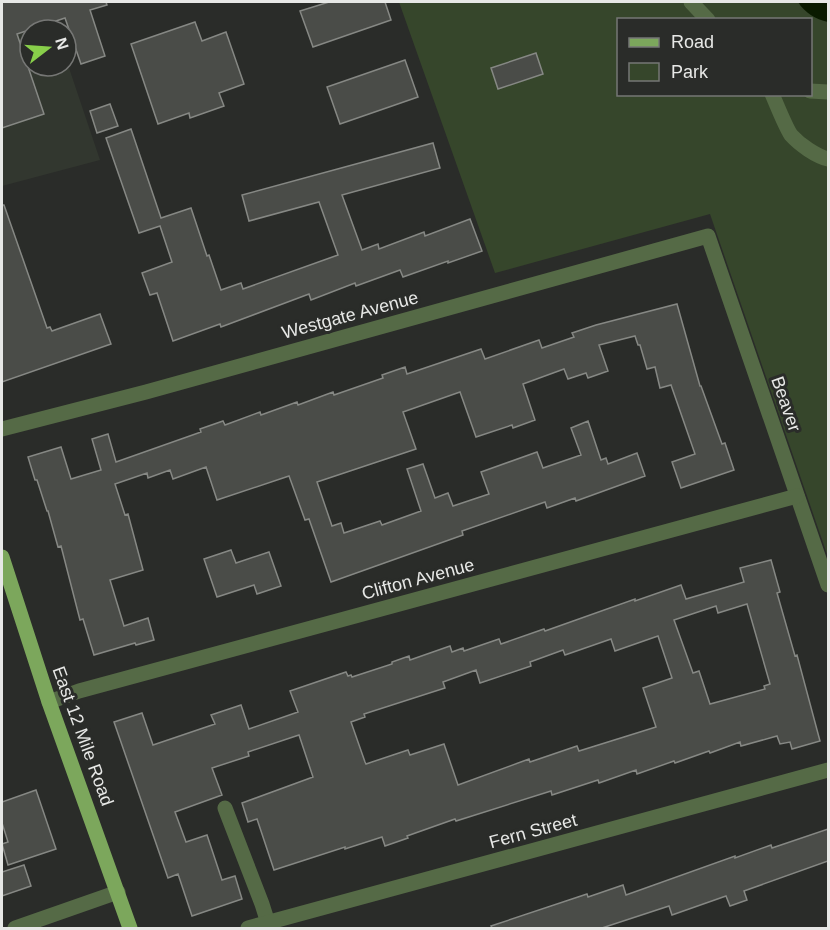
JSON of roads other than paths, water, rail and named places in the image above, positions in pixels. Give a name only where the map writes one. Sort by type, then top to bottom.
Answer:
[{"type":"main road","name":"East 12 Mile Road","points":[[2,557],[49,702],[130,928]]},
{"type":"street","points":[[691,2],[706,18]]},
{"type":"street","points":[[812,91],[828,92]]},
{"type":"street","points":[[773,96],[791,134],[808,149],[828,159]]},
{"type":"street","name":"Westgate Avenue","points":[[2,429],[181,382],[708,236]]},
{"type":"street","name":"Beaver","points":[[708,236],[828,585]]},
{"type":"street","name":"Clifton Avenue","points":[[49,702],[79,691],[797,496]]},
{"type":"street","name":"Fern Street","points":[[248,928],[828,770]]},
{"type":"street","points":[[225,808],[268,923]]},
{"type":"street","points":[[15,928],[118,892]]}]
